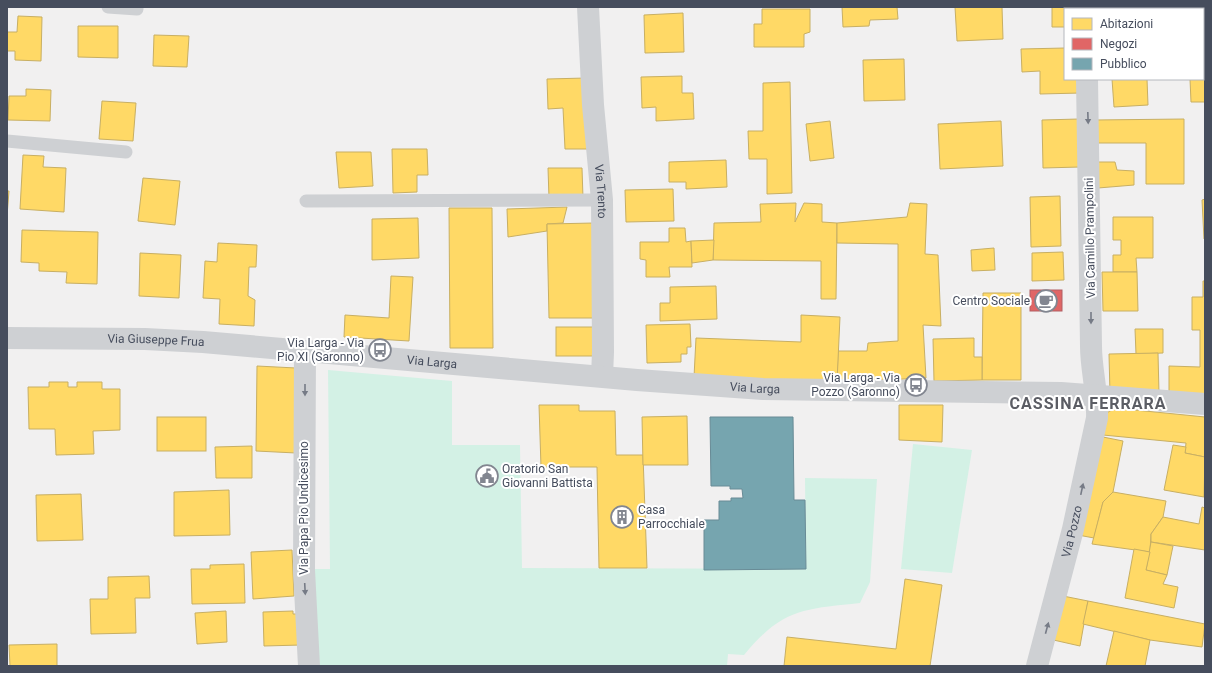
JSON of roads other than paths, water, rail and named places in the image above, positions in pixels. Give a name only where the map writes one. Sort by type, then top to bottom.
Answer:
[{"type":"street","name":"Via Trento","points":[[588,7],[593,105],[602,200],[604,352],[602,376]]},
{"type":"street","name":"Via Camillo Prampolini","points":[[1087,80],[1090,190],[1091,349],[1096,396]]},
{"type":"street","name":"Via Giuseppe Frua","points":[[7,338],[145,339],[305,350]]},
{"type":"street","name":"Via Larga","points":[[305,350],[763,389],[1061,393],[1205,404]]},
{"type":"street","name":"Via Papa Pio Undicesimo","points":[[305,350],[304,570],[309,666]]},
{"type":"street","name":"Via Pozzo","points":[[1037,666],[1078,507],[1097,418],[1096,396]]},
{"type":"lane","points":[[108,7],[137,9],[137,7]]},
{"type":"lane","points":[[7,141],[126,152]]},
{"type":"lane","points":[[306,201],[602,200]]},
{"type":"place","name":"Centro Sociale","points":[[1046,301]]},
{"type":"place","name":"Via Larga - Via Pio XI (Saronno)","points":[[380,350]]},
{"type":"place","name":"Via Larga - Via Pozzo (Saronno)","points":[[916,385]]},
{"type":"place","name":"Oratorio San Giovanni Battista","points":[[487,476]]},
{"type":"place","name":"Casa Parrocchiale","points":[[622,517]]},
{"type":"district","name":"CASSINA FERRARA","points":[[1088,403]]}]
